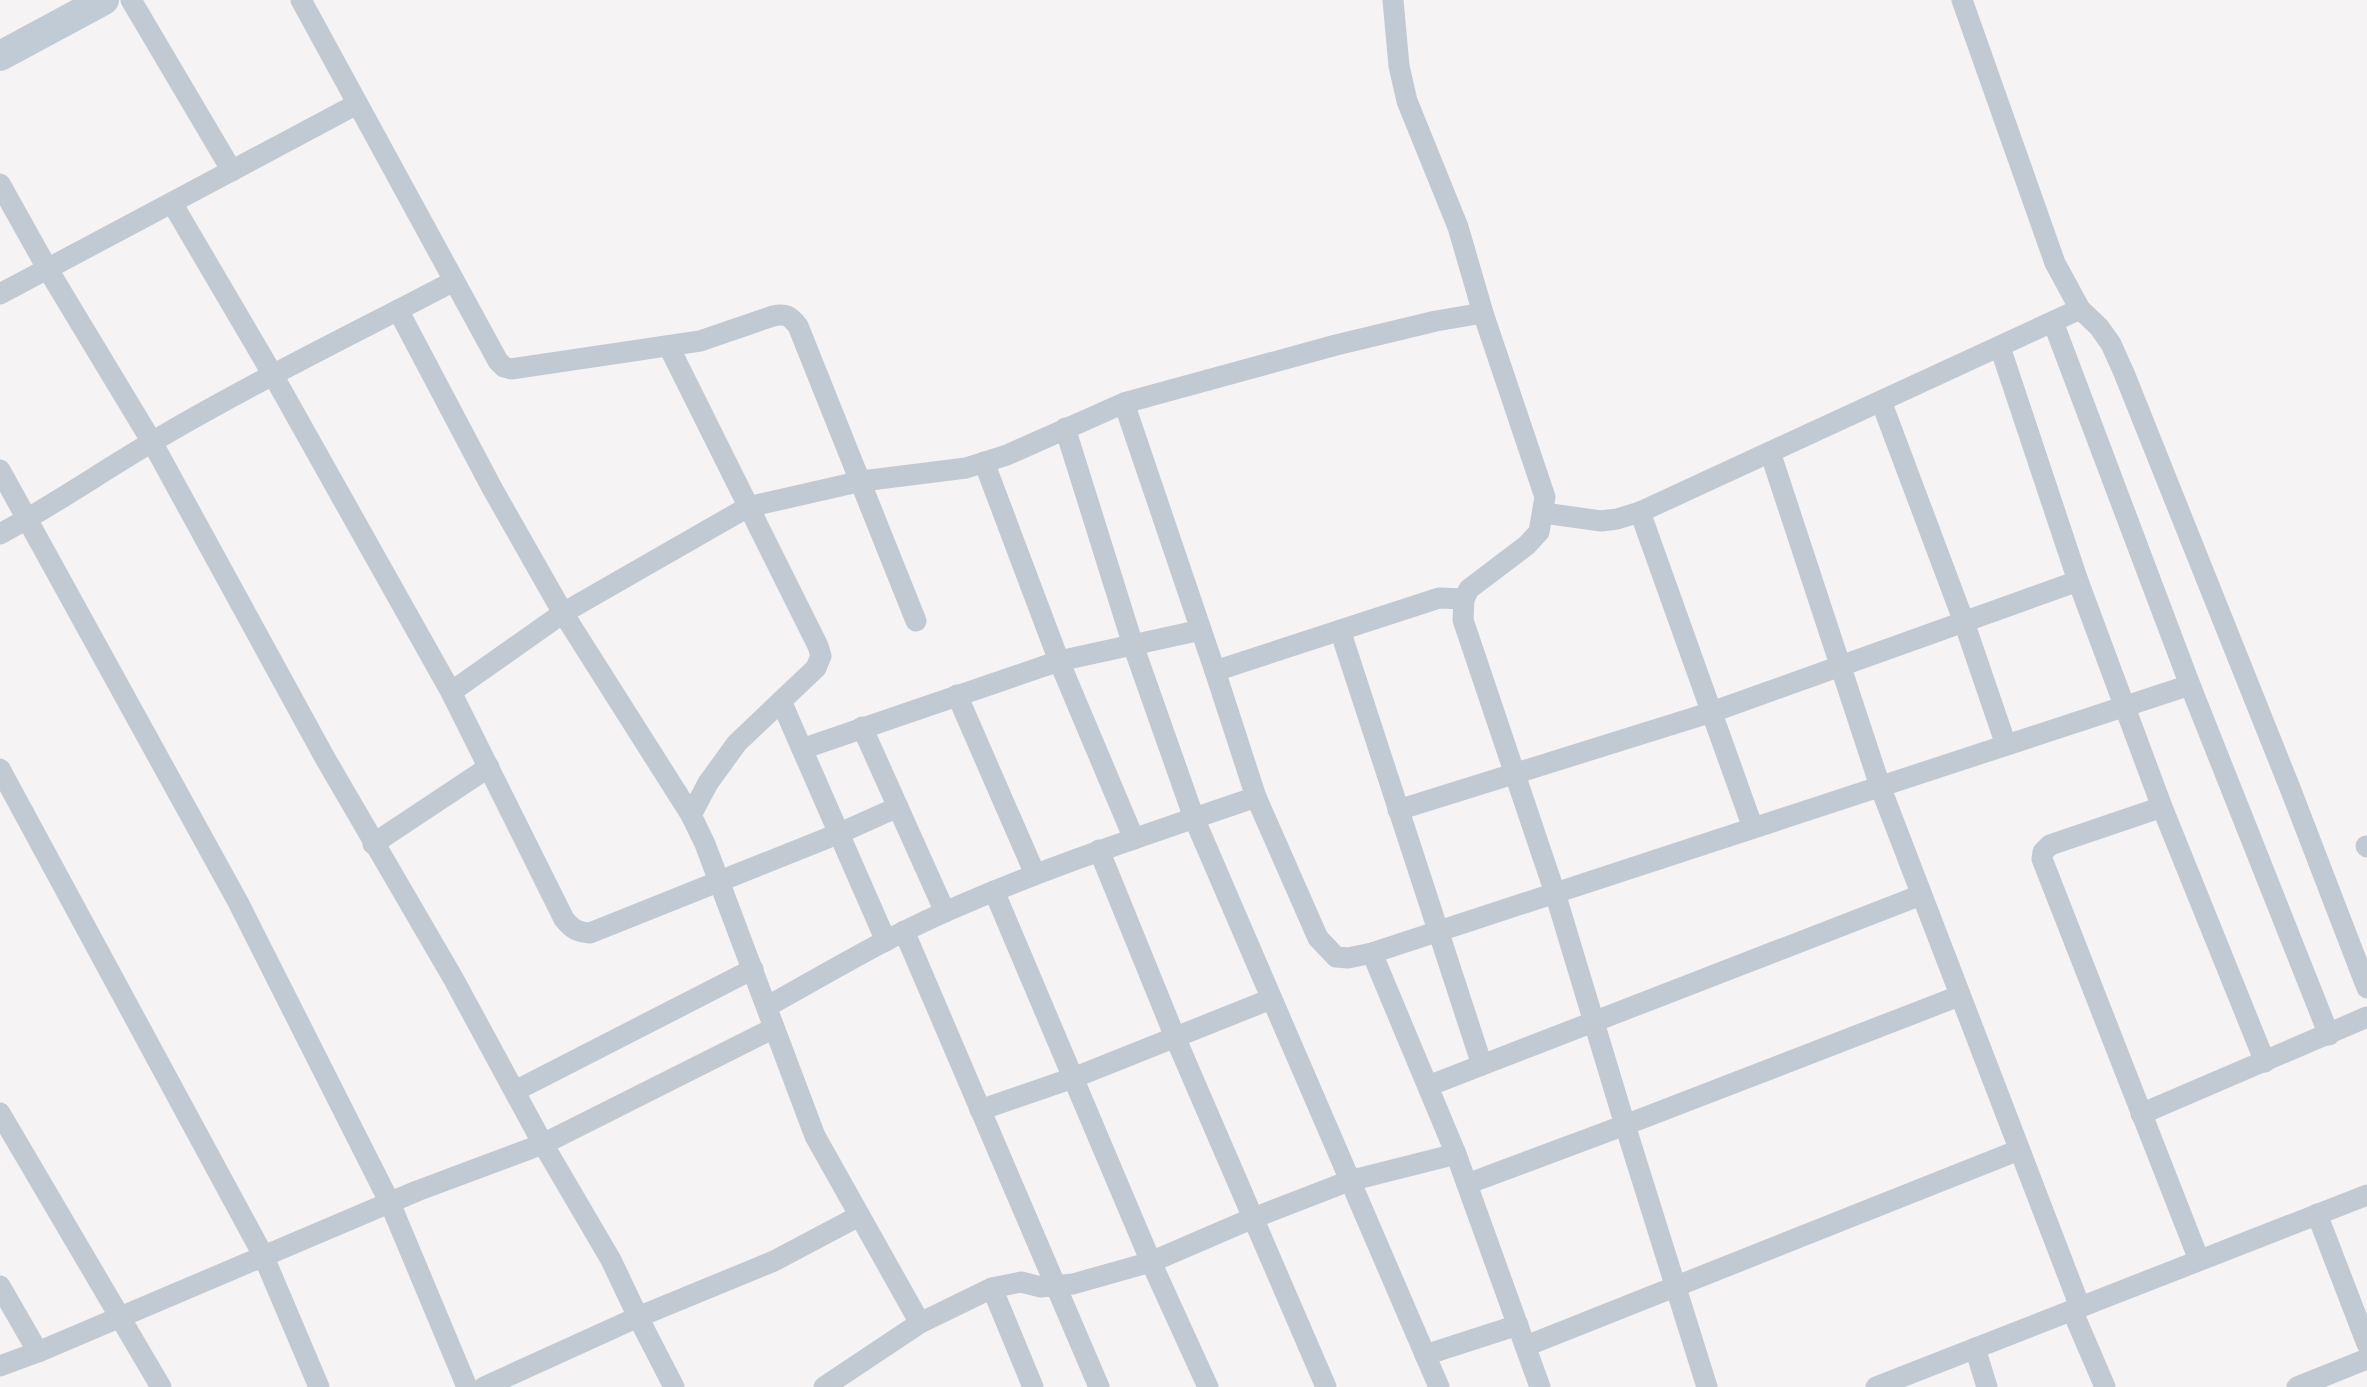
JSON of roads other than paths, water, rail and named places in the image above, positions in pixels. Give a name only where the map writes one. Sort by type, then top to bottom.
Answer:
[{"type":"street","points":[[0,56],[104,0]]},
{"type":"street","points":[[131,0],[232,171]]},
{"type":"street","points":[[301,0],[498,361],[504,367],[511,369],[669,347],[699,341],[773,316],[782,314],[791,316],[798,326],[862,481],[916,621]]},
{"type":"street","points":[[1393,0],[1400,66],[1407,101],[1458,227],[1483,313],[1545,497],[1539,532],[1527,545],[1469,589],[1464,599],[1463,620],[1555,893],[1707,1387]]},
{"type":"street","points":[[1962,0],[2055,263],[2080,309],[2105,336],[2124,373],[2290,788],[2367,988]]},
{"type":"street","points":[[0,294],[357,104]]},
{"type":"street","points":[[0,184],[47,268],[152,442],[373,843],[453,978],[543,1144],[611,1260],[674,1387]]},
{"type":"street","points":[[172,203],[273,375],[451,692],[564,919],[572,928],[579,932],[590,933],[840,833],[898,807]]},
{"type":"street","points":[[0,534],[27,520],[152,442],[273,375],[454,281]]},
{"type":"street","points":[[1544,513],[1601,520],[1617,519],[1640,512],[2080,309]]},
{"type":"street","points":[[398,310],[492,488],[563,613],[691,815],[705,844],[816,1136],[920,1323]]},
{"type":"street","points":[[451,692],[563,613],[748,507],[862,481],[966,468],[1007,455],[1124,403],[1347,343],[1436,321],[1483,313]]},
{"type":"street","points":[[2053,322],[2190,685],[2329,1035]]},
{"type":"street","points":[[669,347],[818,646],[820,656],[816,668],[737,743],[708,783],[691,815]]},
{"type":"street","points":[[2000,347],[2078,581],[2162,807],[2265,1062]]},
{"type":"street","points":[[1881,401],[1964,622],[2006,745]]},
{"type":"street","points":[[1124,403],[1256,797],[1318,938],[1336,957],[1348,958],[1372,953],[2190,685]]},
{"type":"street","points":[[1065,428],[1132,645],[1194,818],[1439,1387]]},
{"type":"street","points":[[1770,452],[1880,786],[2019,1150],[2105,1387]]},
{"type":"street","points":[[984,462],[1059,661],[1134,838]]},
{"type":"street","points":[[0,471],[237,902],[390,1203],[467,1387]]},
{"type":"street","points":[[1640,512],[1753,828]]},
{"type":"street","points":[[1398,810],[1712,712],[2078,581]]},
{"type":"street","points":[[1215,670],[1439,598],[1464,599]]},
{"type":"street","points":[[802,749],[1059,661],[1201,630]]},
{"type":"street","points":[[1340,630],[1482,1065]]},
{"type":"street","points":[[957,695],[1035,874]]},
{"type":"street","points":[[781,701],[840,833],[895,936],[980,1110],[1099,1387]]},
{"type":"street","points":[[862,727],[945,912]]},
{"type":"street","points":[[373,843],[489,767]]},
{"type":"street","points":[[0,769],[263,1255],[319,1387]]},
{"type":"street","points":[[768,1006],[895,936],[994,891],[1099,850],[1256,797]]},
{"type":"street","points":[[2162,807],[2050,845],[2043,852],[2042,859],[2199,1260]]},
{"type":"street","points":[[1099,850],[1175,1038],[1326,1387]]},
{"type":"street","points":[[994,891],[1151,1262],[1208,1387]]},
{"type":"street","points":[[1428,1086],[1921,895]]},
{"type":"street","points":[[1372,953],[1456,1154],[1540,1387]]},
{"type":"street","points":[[515,1091],[753,969]]},
{"type":"street","points":[[1467,1184],[1959,996]]},
{"type":"street","points":[[980,1110],[1073,1078],[1271,999]]},
{"type":"street","points":[[2141,1114],[2367,1017]]},
{"type":"street","points":[[0,1366],[390,1203],[543,1144],[774,1028]]},
{"type":"street","points":[[0,1113],[161,1387]]},
{"type":"street","points":[[1526,1346],[2019,1150]]},
{"type":"street","points":[[824,1387],[847,1381],[920,1323],[992,1288],[1021,1282],[1041,1287],[1056,1287],[1151,1262],[1253,1218],[1349,1181],[1456,1154]]},
{"type":"street","points":[[1879,1386],[2367,1195]]},
{"type":"street","points":[[2317,1214],[2367,1344]]},
{"type":"street","points":[[484,1387],[638,1317],[774,1261],[859,1216]]},
{"type":"street","points":[[0,1286],[38,1352]]},
{"type":"street","points":[[992,1288],[1033,1387]]},
{"type":"street","points":[[1425,1355],[1518,1325]]},
{"type":"street","points":[[1975,1348],[1987,1387]]},
{"type":"street","points":[[2308,1385],[2367,1359]]}]
